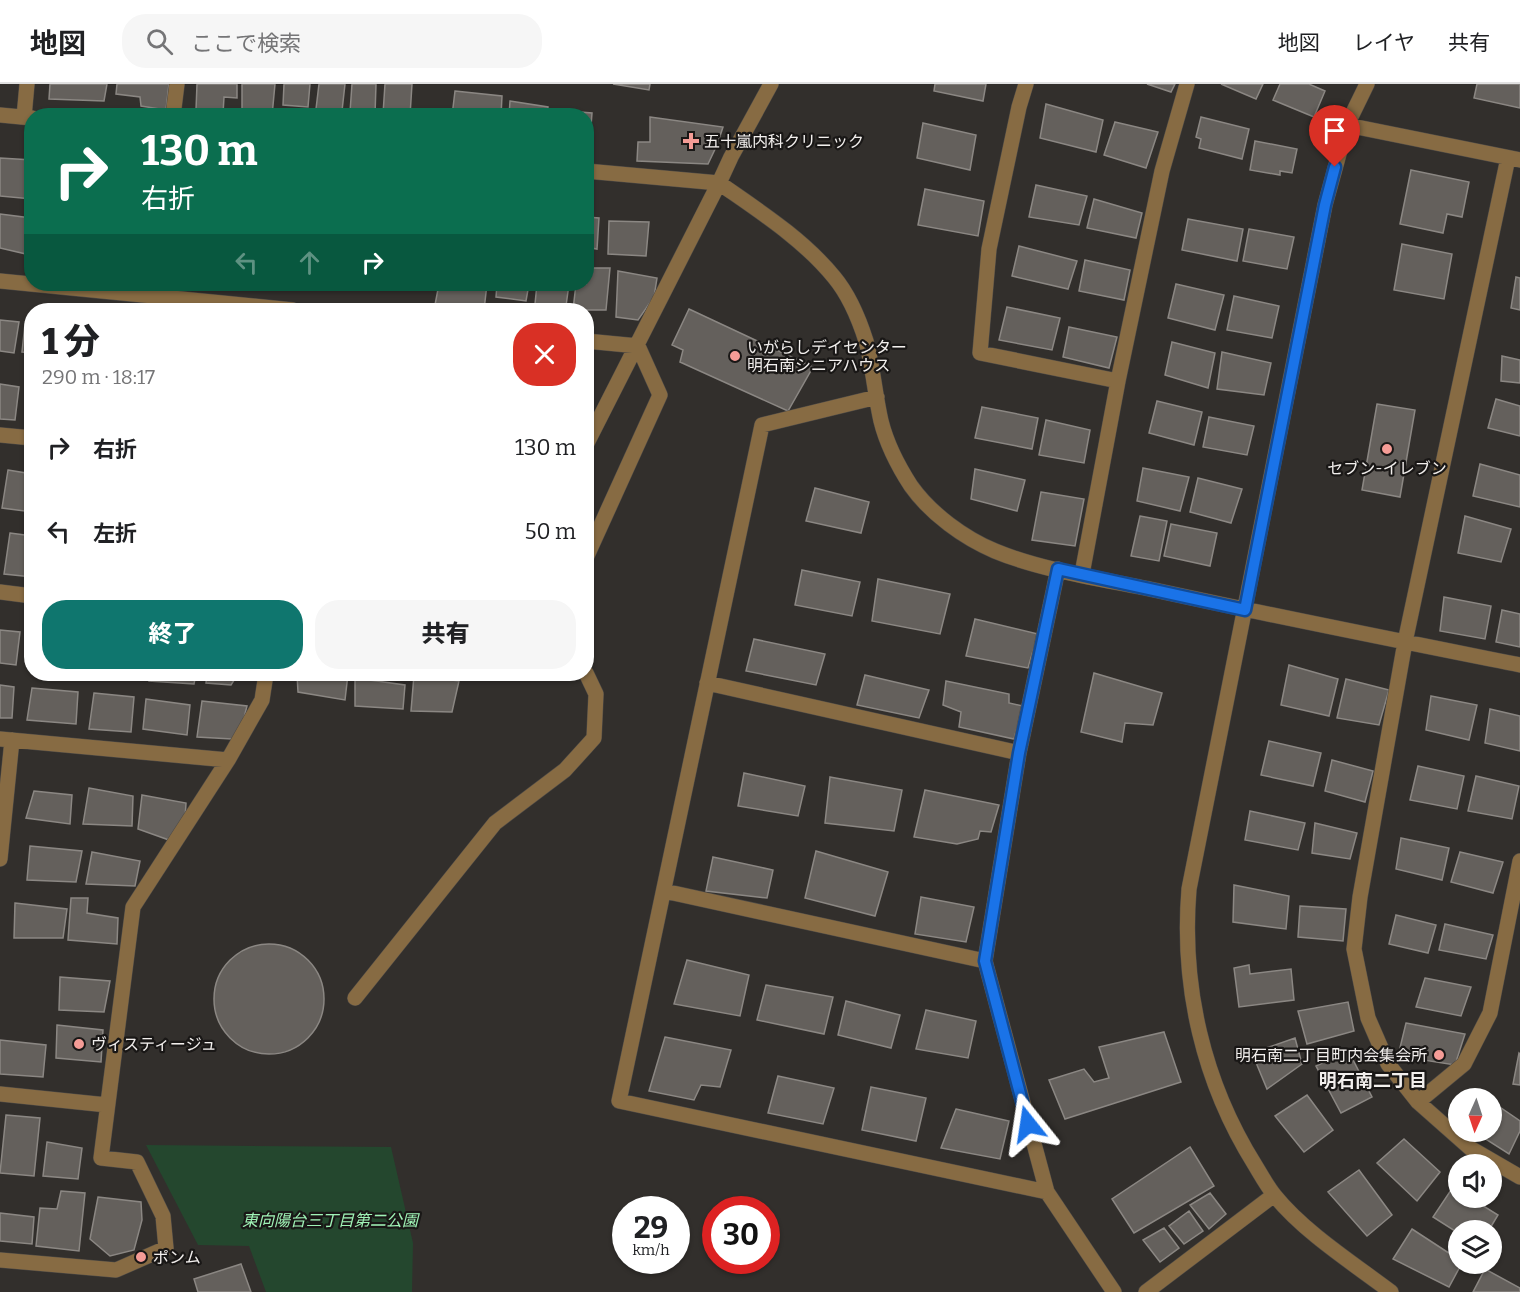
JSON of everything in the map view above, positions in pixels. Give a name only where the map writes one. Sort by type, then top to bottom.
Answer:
[{"type":"street","points":[[27,84],[28,108]]},
{"type":"street","points":[[174,108],[177,84]]},
{"type":"street","points":[[594,430],[731,158],[771,84]]},
{"type":"street","points":[[1026,84],[989,249],[980,353],[1118,381]]},
{"type":"street","points":[[1082,574],[1118,381],[1162,171],[1187,84]]},
{"type":"street","points":[[1367,84],[1347,125],[1325,205],[1189,889],[1186,926],[1188,964],[1204,1053],[1221,1100],[1241,1142],[1274,1195],[1327,1244],[1391,1292]]},
{"type":"street","points":[[0,115],[24,118]]},
{"type":"street","points":[[1347,125],[1514,159],[1406,642],[1362,885],[1354,949],[1368,1018],[1388,1064],[1418,1102],[1470,1148],[1520,1177]]},
{"type":"street","points":[[594,172],[720,183],[814,255],[836,278],[859,322],[866,343],[881,421],[888,445],[899,466],[914,489],[930,507],[969,538],[995,551],[1058,569],[1245,610],[1520,665]]},
{"type":"street","points":[[0,280],[24,283]]},
{"type":"street","points":[[102,291],[220,303]]},
{"type":"street","points":[[594,342],[638,346]]},
{"type":"street","points":[[594,540],[660,395],[638,346]]},
{"type":"street","points":[[877,397],[762,425],[619,1101],[1047,1192]]},
{"type":"street","points":[[0,435],[24,437]]},
{"type":"street","points":[[1058,569],[1019,753],[985,961],[1047,1192],[1114,1292]]},
{"type":"street","points":[[0,592],[24,595]]},
{"type":"street","points":[[0,1260],[116,1270],[166,1248],[163,1216],[137,1162],[101,1158],[133,907],[228,760],[262,700],[265,681]]},
{"type":"street","points":[[355,998],[495,823],[566,770],[594,738],[596,694],[590,681]]},
{"type":"street","points":[[707,683],[1019,753]]},
{"type":"street","points":[[0,859],[6,739],[228,760]]},
{"type":"street","points":[[1418,1102],[1464,1064],[1490,1013],[1520,861]]},
{"type":"street","points":[[664,891],[985,961]]},
{"type":"street","points":[[0,1094],[107,1105]]},
{"type":"street","points":[[1146,1292],[1274,1195]]},
{"type":"green space","name":"東向陽台三丁目第二公園","points":[[146,1145],[391,1147],[413,1243],[412,1292],[266,1292],[249,1246],[198,1245]]},
{"type":"building","points":[[50,84],[107,84],[104,101],[49,99]]},
{"type":"building","points":[[117,84],[169,84],[166,108],[141,106],[140,97],[116,94]]},
{"type":"building","points":[[197,84],[237,84],[237,98],[224,97],[223,108],[196,108]]},
{"type":"building","points":[[242,84],[275,84],[273,108],[242,108]]},
{"type":"building","points":[[284,84],[310,84],[308,107],[283,105]]},
{"type":"building","points":[[319,84],[345,84],[342,108],[316,108]]},
{"type":"building","points":[[352,84],[376,84],[375,108],[350,108]]},
{"type":"building","points":[[385,84],[412,84],[410,108],[383,108]]},
{"type":"building","points":[[613,84],[650,84],[649,90]]},
{"type":"building","points":[[935,84],[986,84],[983,101],[934,91]]},
{"type":"building","points":[[1147,84],[1175,84],[1171,92]]},
{"type":"building","points":[[1221,84],[1263,84],[1256,99]]},
{"type":"building","points":[[1280,84],[1309,84],[1325,91],[1314,117],[1273,100]]},
{"type":"building","points":[[1477,84],[1520,84],[1520,108],[1474,98]]},
{"type":"building","points":[[455,91],[502,96],[501,108],[453,108]]},
{"type":"building","points":[[510,101],[548,107],[548,108],[510,108]]},
{"type":"building","points":[[1046,104],[1103,120],[1096,152],[1040,138]]},
{"type":"building","points":[[650,117],[723,127],[708,164],[637,161],[638,142],[650,142]]},
{"type":"building","points":[[1201,117],[1249,129],[1242,159],[1199,148],[1201,139],[1196,137]]},
{"type":"building","points":[[1115,122],[1158,132],[1146,168],[1104,155]]},
{"type":"building","points":[[923,123],[976,135],[970,170],[917,158]]},
{"type":"building","points":[[1255,141],[1297,149],[1292,173],[1280,171],[1280,175],[1250,170]]},
{"type":"building","points":[[0,158],[24,160],[24,198],[0,196]]},
{"type":"building","points":[[1411,170],[1469,182],[1462,217],[1447,214],[1443,233],[1400,224]]},
{"type":"building","points":[[1036,185],[1087,196],[1079,225],[1029,217]]},
{"type":"building","points":[[925,189],[984,201],[978,236],[918,225]]},
{"type":"building","points":[[1094,199],[1142,213],[1136,238],[1087,228]]},
{"type":"building","points":[[0,214],[24,217],[24,254],[0,248]]},
{"type":"building","points":[[594,218],[599,218],[597,249],[594,248]]},
{"type":"building","points":[[1188,219],[1243,229],[1237,261],[1182,250]]},
{"type":"building","points":[[609,221],[649,222],[646,256],[608,254]]},
{"type":"building","points":[[1249,229],[1294,237],[1287,269],[1243,261]]},
{"type":"building","points":[[1402,244],[1452,254],[1444,299],[1394,290]]},
{"type":"building","points":[[1019,246],[1077,261],[1068,289],[1012,276]]},
{"type":"building","points":[[1085,260],[1130,270],[1124,300],[1079,291]]},
{"type":"building","points":[[594,268],[610,268],[606,310],[594,310],[594,303],[574,303],[575,291],[594,291]]},
{"type":"building","points":[[618,271],[657,278],[654,297],[638,320],[616,317]]},
{"type":"building","points":[[1516,277],[1520,278],[1520,310],[1511,308]]},
{"type":"building","points":[[1176,284],[1224,295],[1215,330],[1168,318]]},
{"type":"building","points":[[438,291],[486,291],[485,303],[435,303]]},
{"type":"building","points":[[496,291],[528,291],[526,301],[496,297]]},
{"type":"building","points":[[536,291],[568,291],[566,303],[535,303]]},
{"type":"building","points":[[1234,296],[1279,306],[1272,338],[1227,330]]},
{"type":"building","points":[[1007,307],[1060,318],[1052,350],[999,340]]},
{"type":"building","name":"いがらしデイセンター 明石南シニアハウス","points":[[689,309],[813,367],[788,411],[680,362],[683,350],[672,345]]},
{"type":"building","points":[[0,320],[19,322],[14,353],[0,351]]},
{"type":"building","points":[[1069,327],[1117,337],[1109,368],[1063,357]]},
{"type":"building","points":[[1172,342],[1215,353],[1208,388],[1165,375]]},
{"type":"building","points":[[1222,352],[1271,363],[1264,395],[1217,389]]},
{"type":"building","points":[[1502,356],[1520,360],[1520,383],[1501,381]]},
{"type":"building","points":[[0,384],[19,387],[15,420],[0,419]]},
{"type":"building","points":[[1496,399],[1520,406],[1520,436],[1488,428]]},
{"type":"building","points":[[1157,401],[1202,412],[1194,445],[1149,433]]},
{"type":"building","points":[[1377,404],[1415,410],[1400,497],[1362,490]]},
{"type":"building","points":[[982,407],[1038,418],[1032,449],[975,438]]},
{"type":"building","points":[[1209,417],[1254,426],[1247,455],[1203,447]]},
{"type":"building","points":[[1046,420],[1090,430],[1084,463],[1039,455]]},
{"type":"building","points":[[1480,464],[1520,475],[1520,507],[1473,496]]},
{"type":"building","points":[[1143,468],[1189,477],[1180,511],[1137,501]]},
{"type":"building","points":[[975,469],[1025,480],[1017,511],[971,499]]},
{"type":"building","points":[[8,470],[24,473],[24,511],[2,508]]},
{"type":"building","points":[[1198,478],[1242,489],[1231,523],[1190,512]]},
{"type":"building","points":[[815,488],[869,502],[861,533],[806,521]]},
{"type":"building","points":[[1041,492],[1084,499],[1075,546],[1032,540]]},
{"type":"building","points":[[1140,516],[1167,521],[1159,561],[1131,556]]},
{"type":"building","points":[[1465,516],[1511,529],[1501,562],[1458,553]]},
{"type":"building","points":[[1171,524],[1217,533],[1210,566],[1164,556]]},
{"type":"building","points":[[10,533],[24,535],[24,576],[4,574]]},
{"type":"building","points":[[802,570],[860,582],[852,616],[795,605]]},
{"type":"building","points":[[878,579],[950,594],[940,634],[872,621]]},
{"type":"building","points":[[1444,597],[1491,606],[1485,639],[1440,631]]},
{"type":"building","points":[[1502,610],[1520,614],[1520,647],[1496,642]]},
{"type":"building","points":[[975,619],[1038,634],[1028,668],[966,656]]},
{"type":"building","points":[[0,630],[20,632],[16,665],[0,663]]},
{"type":"building","points":[[754,639],[825,654],[816,685],[746,671]]},
{"type":"building","points":[[1289,665],[1338,679],[1329,716],[1281,705]]},
{"type":"building","points":[[1094,673],[1162,693],[1153,725],[1125,723],[1122,742],[1081,732]]},
{"type":"building","points":[[865,675],[929,690],[919,718],[857,705]]},
{"type":"building","points":[[1346,679],[1389,690],[1379,725],[1337,718]]},
{"type":"building","points":[[149,681],[195,681],[194,684]]},
{"type":"building","points":[[206,681],[234,681],[231,685],[206,683]]},
{"type":"building","points":[[297,681],[347,681],[345,700],[298,692]]},
{"type":"building","points":[[355,681],[405,685],[403,709],[355,706]]},
{"type":"building","points":[[414,681],[459,681],[452,712],[411,711]]},
{"type":"building","points":[[946,681],[1009,694],[1009,703],[1023,706],[1014,739],[959,727],[961,712],[943,705]]},
{"type":"building","points":[[0,685],[14,687],[12,718],[0,718]]},
{"type":"building","points":[[32,688],[78,692],[76,724],[27,720]]},
{"type":"building","points":[[94,693],[134,697],[131,732],[89,729]]},
{"type":"building","points":[[1431,696],[1477,705],[1469,740],[1426,730]]},
{"type":"building","points":[[146,699],[190,705],[187,735],[143,729]]},
{"type":"building","points":[[202,701],[247,706],[243,722],[232,739],[197,737]]},
{"type":"building","points":[[1490,709],[1520,716],[1520,751],[1485,743]]},
{"type":"building","points":[[1269,741],[1321,753],[1313,786],[1261,775]]},
{"type":"building","points":[[1332,760],[1373,771],[1365,802],[1325,791]]},
{"type":"building","points":[[1418,766],[1464,776],[1457,809],[1410,800]]},
{"type":"building","points":[[744,773],[805,786],[798,816],[738,806]]},
{"type":"building","points":[[1476,776],[1519,786],[1512,819],[1468,811]]},
{"type":"building","points":[[830,777],[902,790],[894,831],[825,823]]},
{"type":"building","points":[[89,788],[133,796],[132,826],[83,824]]},
{"type":"building","points":[[925,790],[999,805],[991,832],[980,831],[978,839],[957,844],[914,837]]},
{"type":"building","points":[[34,791],[72,795],[70,824],[26,818]]},
{"type":"building","points":[[142,795],[186,803],[185,819],[169,840],[138,829]]},
{"type":"building","points":[[1250,811],[1305,823],[1298,850],[1245,840]]},
{"type":"building","points":[[1315,823],[1357,833],[1350,859],[1312,853]]},
{"type":"building","points":[[1401,838],[1449,848],[1442,880],[1396,869]]},
{"type":"building","points":[[30,846],[82,851],[76,882],[27,880]]},
{"type":"building","points":[[816,851],[888,872],[875,916],[805,898]]},
{"type":"building","points":[[92,852],[140,861],[135,886],[86,884]]},
{"type":"building","points":[[1460,852],[1503,862],[1493,893],[1451,882]]},
{"type":"building","points":[[713,857],[773,870],[767,898],[706,891]]},
{"type":"building","points":[[1234,885],[1289,896],[1286,929],[1233,922]]},
{"type":"building","points":[[921,897],[974,907],[966,942],[915,934]]},
{"type":"building","points":[[71,898],[88,898],[87,913],[118,918],[117,944],[68,940]]},
{"type":"building","points":[[15,903],[67,909],[63,938],[14,938]]},
{"type":"building","points":[[1300,906],[1346,909],[1343,941],[1298,937]]},
{"type":"building","points":[[1396,915],[1436,925],[1428,953],[1389,944]]},
{"type":"building","points":[[1445,924],[1493,935],[1486,959],[1439,950]]},
{"type":"building","points":[[269,944],[290,948],[308,960],[320,978],[324,999],[320,1020],[308,1038],[290,1050],[269,1054],[248,1050],[230,1038],[218,1020],[214,999],[218,978],[230,960],[248,948]]},
{"type":"building","points":[[687,960],[749,975],[740,1016],[674,1004]]},
{"type":"building","points":[[1249,965],[1250,974],[1291,969],[1294,1000],[1239,1007],[1234,968]]},
{"type":"building","points":[[60,977],[110,981],[104,1012],[59,1010]]},
{"type":"building","points":[[1425,978],[1471,987],[1461,1016],[1416,1007]]},
{"type":"building","points":[[766,985],[833,997],[824,1034],[757,1020]]},
{"type":"building","points":[[846,1001],[900,1015],[891,1048],[838,1035]]},
{"type":"building","points":[[1348,1002],[1354,1031],[1307,1044],[1298,1011]]},
{"type":"building","points":[[926,1010],[976,1021],[968,1058],[916,1049]]},
{"type":"building","points":[[1406,1023],[1465,1034],[1455,1065],[1398,1056]]},
{"type":"building","name":"ヴィスティージュ","points":[[57,1025],[103,1030],[101,1062],[56,1058]]},
{"type":"building","points":[[1164,1032],[1181,1082],[1065,1119],[1049,1080],[1084,1069],[1094,1082],[1109,1078],[1099,1047]]},
{"type":"building","points":[[665,1037],[731,1050],[720,1087],[701,1085],[694,1100],[649,1091]]},
{"type":"building","points":[[1295,1038],[1302,1064],[1267,1089],[1252,1053]]},
{"type":"building","points":[[0,1040],[46,1045],[43,1077],[0,1074]]},
{"type":"building","points":[[1348,1050],[1372,1097],[1341,1113],[1316,1066]]},
{"type":"building","points":[[1520,1054],[1520,1085],[1513,1084]]},
{"type":"building","points":[[778,1076],[834,1088],[823,1124],[768,1113]]},
{"type":"building","points":[[871,1087],[926,1098],[916,1141],[862,1130]]},
{"type":"building","points":[[1307,1095],[1333,1130],[1304,1152],[1275,1116]]},
{"type":"building","points":[[956,1109],[1009,1121],[1000,1159],[941,1148]]},
{"type":"building","points":[[1502,1109],[1520,1121],[1520,1131],[1509,1154],[1490,1142],[1502,1142]]},
{"type":"building","points":[[6,1115],[40,1118],[34,1176],[0,1173]]},
{"type":"building","points":[[1404,1139],[1440,1172],[1417,1201],[1377,1163]]},
{"type":"building","points":[[47,1142],[82,1148],[78,1179],[43,1176]]},
{"type":"building","points":[[1190,1147],[1214,1186],[1134,1233],[1112,1199]]},
{"type":"building","points":[[1359,1170],[1392,1215],[1367,1236],[1328,1192]]},
{"type":"building","points":[[61,1191],[85,1193],[79,1251],[36,1246],[40,1208],[57,1209]]},
{"type":"building","points":[[1210,1193],[1226,1214],[1209,1229],[1190,1205]]},
{"type":"building","points":[[1448,1194],[1448,1208],[1487,1208],[1498,1215],[1495,1220],[1448,1220],[1448,1227],[1433,1217]]},
{"type":"building","points":[[98,1197],[141,1202],[142,1220],[134,1250],[110,1256],[90,1239]]},
{"type":"building","points":[[1189,1211],[1203,1231],[1184,1244],[1169,1226]]},
{"type":"building","points":[[0,1213],[34,1217],[32,1244],[0,1241]]},
{"type":"building","points":[[1164,1228],[1179,1248],[1160,1262],[1143,1240]]},
{"type":"building","points":[[1412,1229],[1448,1252],[1448,1274],[1456,1274],[1449,1287],[1393,1259]]},
{"type":"building","points":[[241,1264],[251,1292],[198,1292],[194,1279]]},
{"type":"building","points":[[1482,1274],[1494,1274],[1520,1288],[1520,1292],[1473,1292]]},
{"type":"place","name":"五十嵐内科クリニック","points":[[691,141]]},
{"type":"place","name":"いがらしデイセンター 明石南シニアハウス","points":[[735,356]]},
{"type":"place","name":"セブン-イレブン","points":[[1387,449]]},
{"type":"place","name":"ヴィスティージュ","points":[[79,1044]]},
{"type":"place","name":"明石南二丁目町内会集会所","points":[[1439,1055]]},
{"type":"place","name":"ポンム","points":[[141,1257]]},
{"type":"district","name":"明石南二丁目","points":[[1373,1081]]},
{"type":"route","points":[[1028,1124],[985,961],[1019,753],[1058,569],[1245,610],[1325,205],[1335,167]]}]
